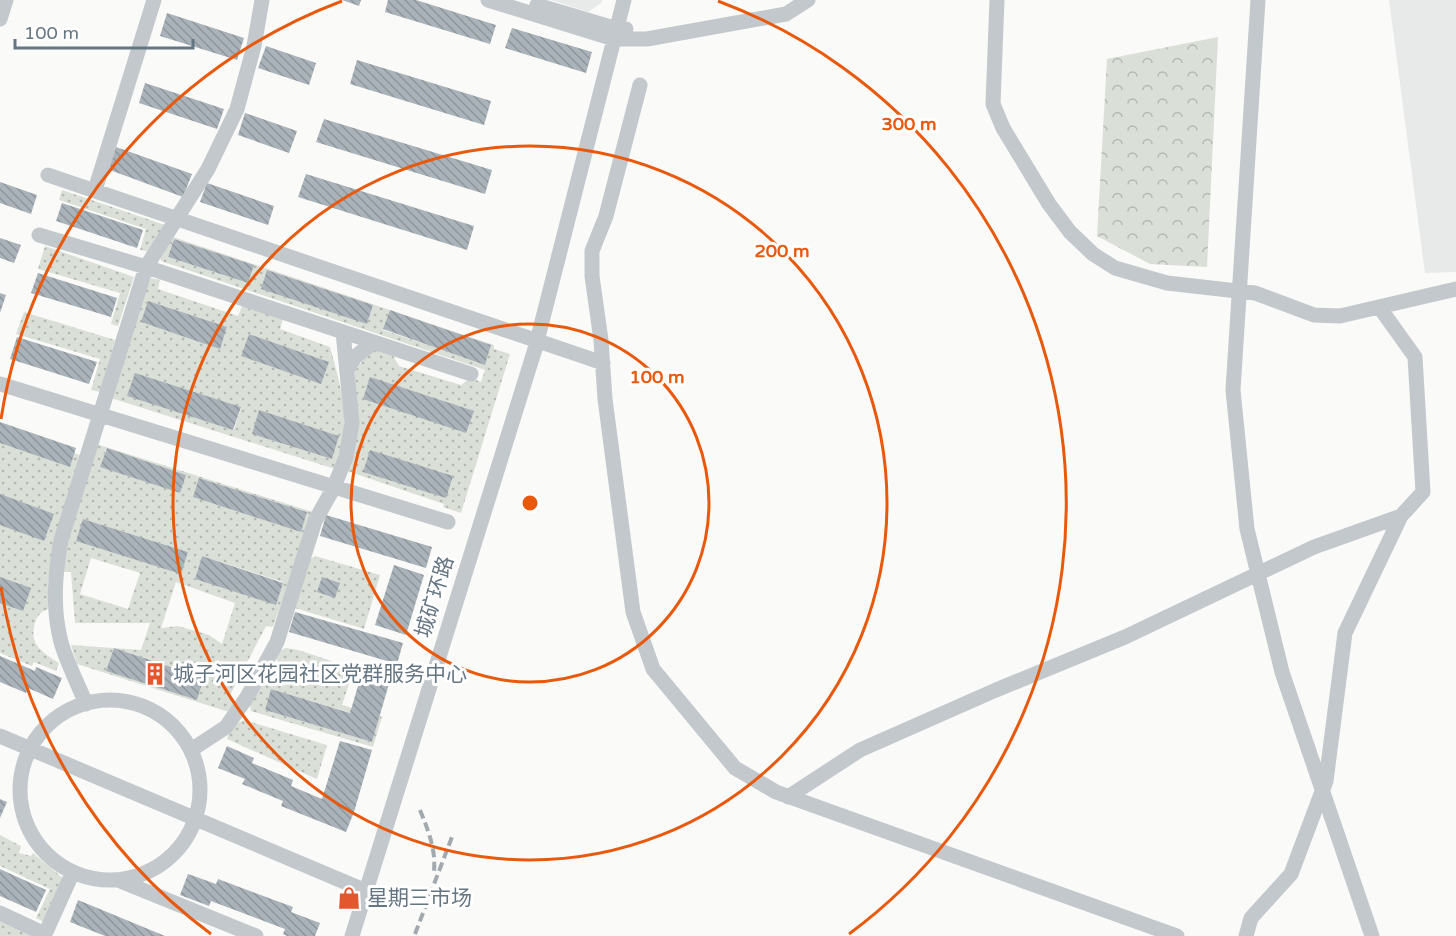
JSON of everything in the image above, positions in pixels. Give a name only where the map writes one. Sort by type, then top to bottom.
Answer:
[{"type":"street","points":[[0,19],[6,0]]},
{"type":"street","points":[[95,190],[154,0]]},
{"type":"street","points":[[86,704],[61,643],[56,611],[54,575],[61,540],[146,267],[208,169],[237,109],[254,46],[262,0]]},
{"type":"street","points":[[488,0],[615,34],[647,39],[786,14],[808,0]]},
{"type":"street","points":[[522,0],[615,34],[780,7],[790,0]]},
{"type":"street","name":"城矿环路","points":[[352,936],[528,372],[624,0]]},
{"type":"street","points":[[997,0],[993,104],[1003,128],[1049,204],[1070,232],[1093,254],[1115,268],[1167,283],[1255,293],[1314,315],[1340,316],[1456,290]]},
{"type":"street","points":[[1258,0],[1233,390],[1247,528],[1282,672],[1372,936]]},
{"type":"street","points":[[640,85],[606,216],[592,251],[592,276],[602,340],[605,399],[633,612],[653,669],[735,768],[776,792],[1177,936]]},
{"type":"street","points":[[48,175],[603,363]]},
{"type":"street","points":[[39,235],[146,267],[471,374]]},
{"type":"street","points":[[1246,936],[1251,918],[1291,873],[1326,781],[1345,633],[1401,516],[1423,492],[1415,357],[1380,308]]},
{"type":"street","points":[[190,750],[226,727],[248,698],[277,642],[315,520],[334,487],[346,457],[352,423],[343,332]]},
{"type":"street","points":[[347,370],[355,357],[374,342]]},
{"type":"street","points":[[0,384],[448,522]]},
{"type":"street","points":[[788,797],[860,750],[996,690],[1125,637],[1314,547],[1401,516]]},
{"type":"street","points":[[101,699],[131,702],[159,714],[182,734],[196,761],[201,791],[196,819],[181,846],[159,866],[131,878],[102,880],[73,872],[49,856],[31,833],[21,806],[20,777],[30,748],[47,725],[72,708],[101,699]]},
{"type":"street","points":[[0,736],[366,891]]},
{"type":"street","points":[[0,913],[45,935],[73,872]]},
{"type":"street","points":[[115,879],[256,936]]},
{"type":"shaded area","points":[[551,0],[602,0],[588,12]]},
{"type":"shaded area","points":[[1389,0],[1456,0],[1456,272],[1425,273]]},
{"type":"green space","points":[[1218,37],[1207,267],[1150,264],[1097,236],[1107,59]]},
{"type":"green space","points":[[62,190],[165,225],[147,251],[140,250],[146,229],[59,200]]},
{"type":"green space","points":[[170,236],[390,310],[383,330],[485,364],[491,345],[391,310],[494,345],[494,349],[510,354],[461,513],[443,507],[444,504],[347,471],[355,371],[362,361],[376,349],[392,354],[399,366],[461,385],[471,378],[481,382],[485,370],[161,261],[160,257]],"holes":[[[174,239],[253,265],[248,283],[168,257]],[[267,270],[373,305],[367,324]]]},
{"type":"green space","points":[[45,246],[134,277],[118,326],[111,324],[120,293],[38,269]]},
{"type":"green space","points":[[151,278],[160,280],[158,289],[238,316],[242,306],[283,319],[280,329],[330,347],[344,408],[343,436],[335,469],[111,398],[147,282]],"holes":[[[141,322],[227,327],[219,348]],[[249,334],[328,362],[241,356]],[[135,374],[241,408],[234,430],[128,396]],[[260,411],[339,436],[332,459],[252,434]]]},
{"type":"green space","points":[[24,312],[115,340],[100,392],[91,390],[100,359],[16,334]]},
{"type":"green space","points":[[0,430],[80,455],[48,580],[48,609],[38,616],[33,634],[40,649],[59,663],[56,671],[34,662],[32,666],[0,653]]},
{"type":"green space","points":[[96,444],[313,512],[273,627],[266,626],[229,697],[235,702],[229,712],[77,664],[71,645],[114,648],[141,650],[150,623],[75,623],[71,572],[62,572],[64,555]],"holes":[[[106,449],[185,475],[180,493],[101,467]],[[199,478],[307,512],[301,531]],[[83,519],[188,552],[181,573]],[[202,556],[283,583],[195,579]],[[91,558],[140,573],[128,609],[80,594]],[[176,582],[235,603],[222,644],[209,635],[178,626],[161,628]],[[114,648],[204,678],[197,700],[107,671]]]},
{"type":"green space","points":[[315,556],[380,575],[364,629],[295,608],[309,560]]},
{"type":"green space","points":[[286,648],[298,650],[350,667],[353,672],[342,705],[382,717],[373,747],[251,711],[250,705],[263,681],[275,680],[282,668],[275,657],[279,651]],"holes":[[[271,689],[378,721],[372,742],[265,710]]]},
{"type":"green space","points":[[244,720],[327,745],[317,779],[227,739],[230,727]]},
{"type":"green space","points":[[0,835],[21,846],[19,853],[31,856],[33,853],[64,879],[46,923],[36,918],[50,889],[0,866]]},
{"type":"green space","points":[[0,920],[34,936],[0,936]]},
{"type":"building","points":[[342,0],[361,0],[359,6]]},
{"type":"building","points":[[388,0],[416,0],[496,25],[490,44],[385,12]]},
{"type":"building","points":[[167,13],[244,38],[237,60],[160,36]]},
{"type":"building","points":[[512,28],[592,52],[586,73],[505,48]]},
{"type":"building","points":[[266,46],[316,63],[309,85],[258,68]]},
{"type":"building","points":[[357,60],[491,101],[484,125],[350,84]]},
{"type":"building","points":[[145,83],[224,109],[217,129],[139,103]]},
{"type":"building","points":[[245,113],[297,131],[289,153],[238,135]]},
{"type":"building","points":[[324,119],[492,170],[485,194],[316,142]]},
{"type":"building","points":[[116,147],[192,174],[183,197],[107,169]]},
{"type":"building","points":[[306,174],[474,226],[467,250],[298,197]]},
{"type":"building","points":[[0,182],[37,195],[31,214],[0,203]]},
{"type":"building","points":[[207,183],[274,206],[268,225],[200,202]]},
{"type":"building","points":[[62,203],[143,230],[137,248],[56,221]]},
{"type":"building","points":[[0,238],[21,245],[14,263],[0,258]]},
{"type":"building","points":[[174,239],[254,265],[248,283],[168,257]]},
{"type":"building","points":[[267,270],[373,305],[367,324],[261,289]]},
{"type":"building","points":[[38,273],[117,298],[111,317],[31,293]]},
{"type":"building","points":[[0,293],[6,295],[0,313]]},
{"type":"building","points":[[148,301],[227,327],[220,349],[141,322]]},
{"type":"building","points":[[390,310],[491,345],[485,365],[383,329]]},
{"type":"building","points":[[249,334],[329,362],[321,384],[241,356]]},
{"type":"building","points":[[17,337],[97,362],[89,384],[10,359]]},
{"type":"building","points":[[135,373],[241,407],[233,430],[127,396]]},
{"type":"building","points":[[370,377],[474,411],[466,433],[363,399]]},
{"type":"building","points":[[259,410],[339,436],[332,459],[252,434]]},
{"type":"building","points":[[0,422],[76,448],[70,467],[0,443]]},
{"type":"building","points":[[107,448],[186,475],[180,493],[100,467]]},
{"type":"building","points":[[370,450],[453,476],[446,498],[363,472]]},
{"type":"building","points":[[199,478],[307,512],[301,532],[193,497]]},
{"type":"building","points":[[0,494],[54,514],[44,541],[0,525]]},
{"type":"building","points":[[326,515],[432,547],[426,568],[320,536]]},
{"type":"building","points":[[83,519],[188,552],[181,574],[76,541]]},
{"type":"building","points":[[202,556],[283,583],[276,605],[195,579]]},
{"type":"building","points":[[394,565],[424,575],[406,635],[375,625]]},
{"type":"building","points":[[0,577],[31,588],[23,611],[0,603]]},
{"type":"building","points":[[322,577],[340,583],[335,598],[317,592]]},
{"type":"building","points":[[295,612],[403,643],[397,664],[289,632]]},
{"type":"building","name":"城子河区花园社区党群服务中心","points":[[114,648],[204,678],[197,700],[106,671]]},
{"type":"building","points":[[0,656],[35,671],[36,667],[62,678],[53,699],[28,688],[26,693],[0,682]]},
{"type":"building","points":[[363,669],[391,677],[372,742],[265,710],[271,689],[350,713]]},
{"type":"building","points":[[340,741],[372,750],[346,832],[281,806],[283,801],[242,784],[245,779],[218,768],[227,746],[254,758],[252,763],[293,780],[291,786],[322,799]]},
{"type":"building","points":[[0,799],[7,802],[0,818]]},
{"type":"building","points":[[0,869],[46,890],[36,912],[0,896]]},
{"type":"building","points":[[188,874],[216,884],[218,879],[293,907],[291,912],[320,923],[315,936],[287,936],[283,934],[285,929],[211,901],[209,906],[180,895]]},
{"type":"building","points":[[78,900],[165,936],[105,936],[70,922]]},
{"type":"railway","points":[[420,810],[433,847],[434,871]]},
{"type":"railway","points":[[415,934],[452,837]]},
{"type":"place","name":"城子河区花园社区党群服务中心","points":[[155,674]]},
{"type":"place","name":"星期三市场","points":[[349,898]]}]
